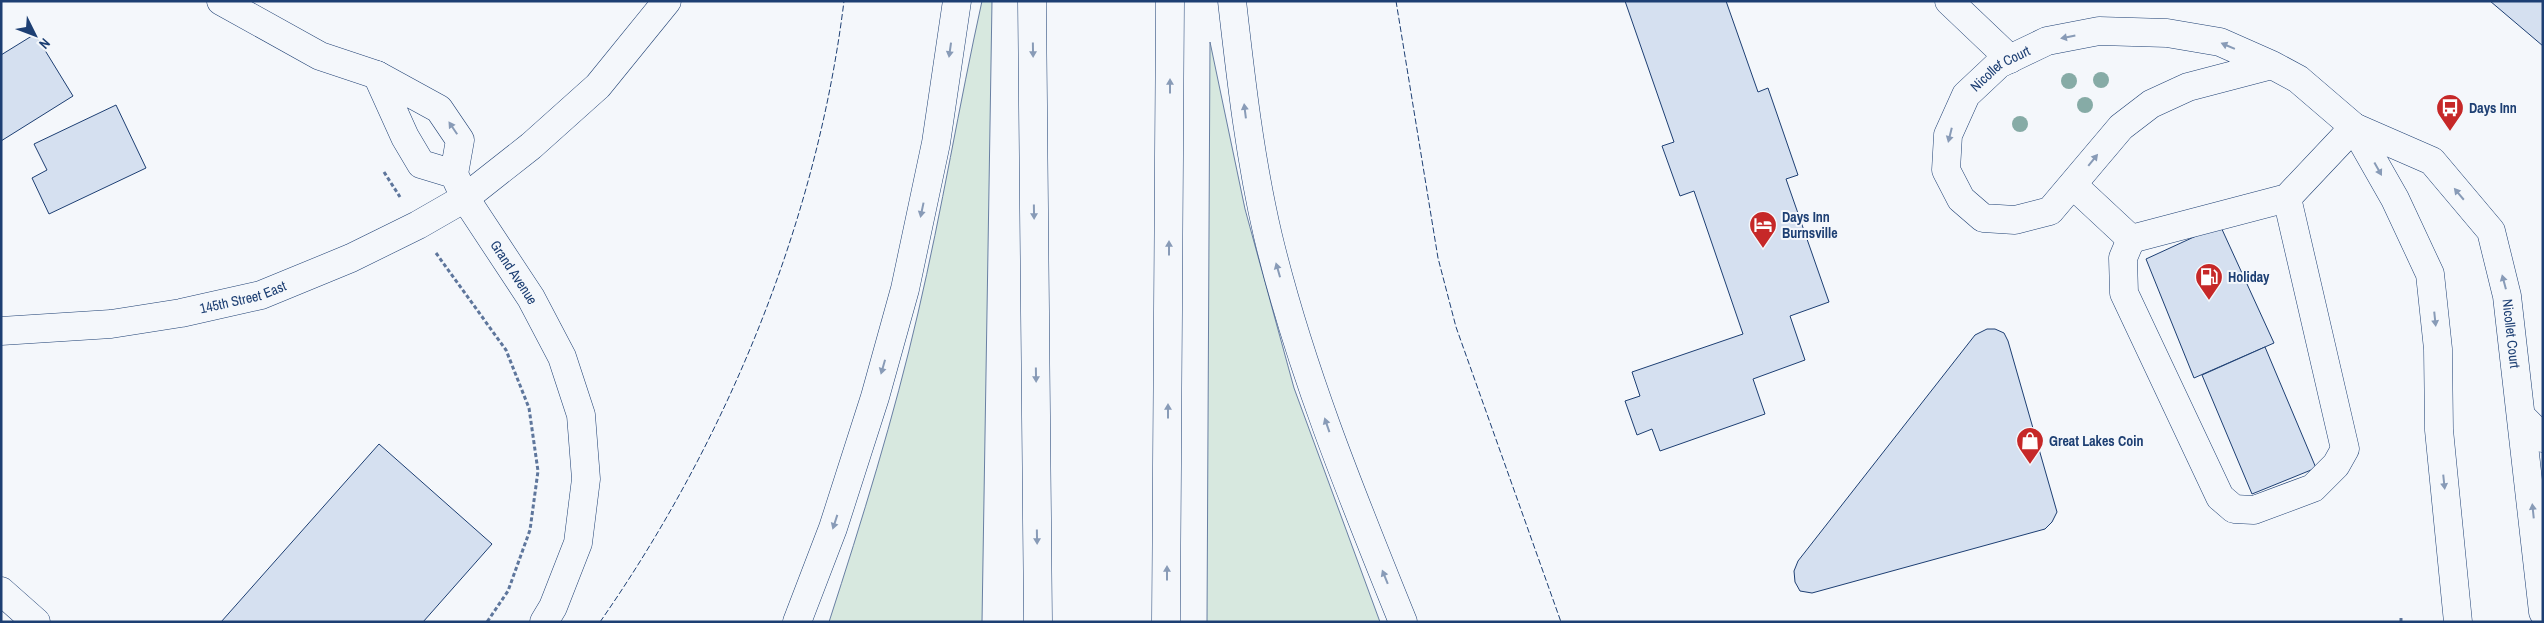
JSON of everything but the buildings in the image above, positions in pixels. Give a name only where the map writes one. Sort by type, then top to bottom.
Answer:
[{"type":"main road","points":[[221,1],[320,56],[377,75],[439,109],[460,140],[460,186]]},
{"type":"main road","points":[[460,186],[531,146],[598,86],[667,1]]},
{"type":"main road","points":[[797,622],[836,518],[875,397],[905,289],[936,143],[957,1]]},
{"type":"main road","points":[[1032,1],[1038,622]]},
{"type":"main road","points":[[1166,622],[1170,1]]},
{"type":"main road","points":[[1232,1],[1247,133],[1269,237],[1303,356],[1347,484],[1403,622]]},
{"type":"main road","points":[[1949,1],[2010,59]]},
{"type":"main road","name":"Nicollet Court","points":[[2272,65],[2188,87],[2152,104],[2121,127],[2050,212],[2014,220],[1983,218],[1961,198],[1946,170],[1948,135],[1966,95],[1998,64],[2047,41],[2099,31],[2168,33],[2220,42],[2272,65],[2298,79],[2354,127],[2432,161],[2490,231],[2507,296],[2543,612]]},
{"type":"main road","points":[[377,75],[405,137],[421,164],[460,186]]},
{"type":"main road","points":[[2131,239],[2288,198],[2354,127]]},
{"type":"main road","name":"Nicollet Court","points":[[2354,127],[2395,199],[2430,274],[2438,350],[2439,430],[2458,622]]},
{"type":"main road","points":[[2073,185],[2131,239]]},
{"type":"main road","name":"145th Street East","points":[[1,331],[111,324],[181,313],[261,294],[351,258],[418,225],[460,186]]},
{"type":"main road","name":"Grand Avenue","points":[[460,186],[531,298],[562,357],[581,415],[586,479],[578,543],[553,607],[544,622]]},
{"type":"main road","points":[[2131,239],[2123,258],[2124,293],[2220,497],[2234,509],[2254,510],[2313,488],[2336,466],[2346,449],[2288,198]]},
{"type":"main road","points":[[2522,417],[2543,438]]},
{"type":"main road","points":[[1,591],[36,622]]},
{"type":"path","points":[[384,172],[450,274],[477,308],[506,350],[529,408],[538,471],[530,530],[508,591],[487,622]]},
{"type":"shaded area","points":[[982,1],[992,1],[982,622],[829,622],[877,468],[909,352],[935,235]]},
{"type":"shaded area","points":[[1210,42],[1245,209],[1294,388],[1380,622],[1207,622]]},
{"type":"fence","points":[[600,622],[646,552],[688,479],[726,404],[760,326],[788,246],[812,165],[831,83],[844,1]]},
{"type":"fence","points":[[1396,1],[1438,258],[1456,327],[1561,622]]},
{"type":"place","name":"Days Inn","points":[[2450,132]]},
{"type":"place","name":"Days Inn Burnsville","points":[[1763,249]]},
{"type":"place","name":"Holiday","points":[[2209,301]]},
{"type":"place","name":"Great Lakes Coin","points":[[2030,465]]}]
